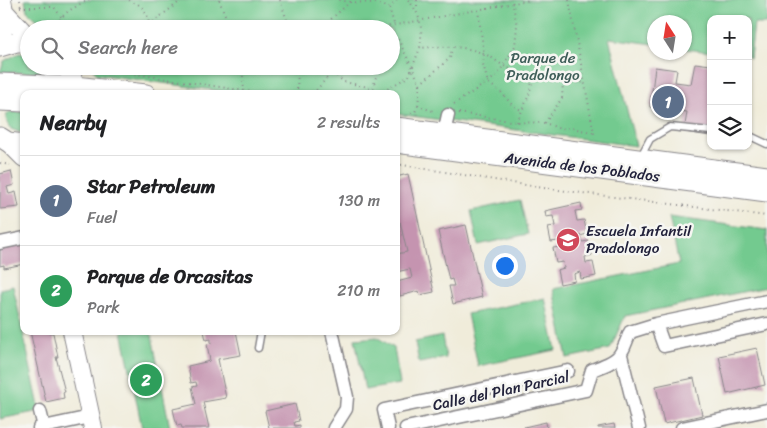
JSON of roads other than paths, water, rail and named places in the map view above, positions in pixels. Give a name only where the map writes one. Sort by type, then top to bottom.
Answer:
[{"type":"main road","points":[[9,6],[20,24]]},
{"type":"main road","points":[[9,6],[1,47],[20,42]]},
{"type":"main road","points":[[0,83],[75,90],[71,75]]},
{"type":"main road","points":[[0,101],[20,102]]},
{"type":"main road","name":"Avenida de los Poblados","points":[[403,121],[446,124],[638,159],[767,176]]},
{"type":"main road","points":[[11,141],[20,153]]},
{"type":"main road","name":"Avenida de los Poblados","points":[[400,144],[767,192]]},
{"type":"main road","points":[[73,335],[91,423]]},
{"type":"street","points":[[0,243],[20,239]]},
{"type":"street","points":[[639,428],[621,355],[630,332],[656,324],[767,301]]},
{"type":"street","points":[[656,324],[664,346],[767,324]]},
{"type":"street","points":[[333,335],[347,397],[346,409],[336,427]]},
{"type":"street","name":"Calle del Plan Parcial","points":[[406,428],[586,390],[592,370],[609,363],[621,355]]},
{"type":"street","name":"Calle del Plan Parcial","points":[[388,428],[384,410],[568,371]]},
{"type":"street","points":[[682,428],[767,410]]},
{"type":"street","points":[[40,411],[41,428],[91,423]]},
{"type":"lane","points":[[638,159],[650,139],[670,127],[707,131]]},
{"type":"lane","points":[[752,137],[767,144]]},
{"type":"lane","points":[[258,348],[260,335]]},
{"type":"place","name":"Star Petroleum","points":[[668,102]]},
{"type":"place","name":"Escuela Infantil Pradolongo","points":[[568,240]]},
{"type":"place","name":"Parque de Orcasitas","points":[[146,380]]},
{"type":"park label","name":"Parque de Pradolongo","points":[[543,66]]}]
